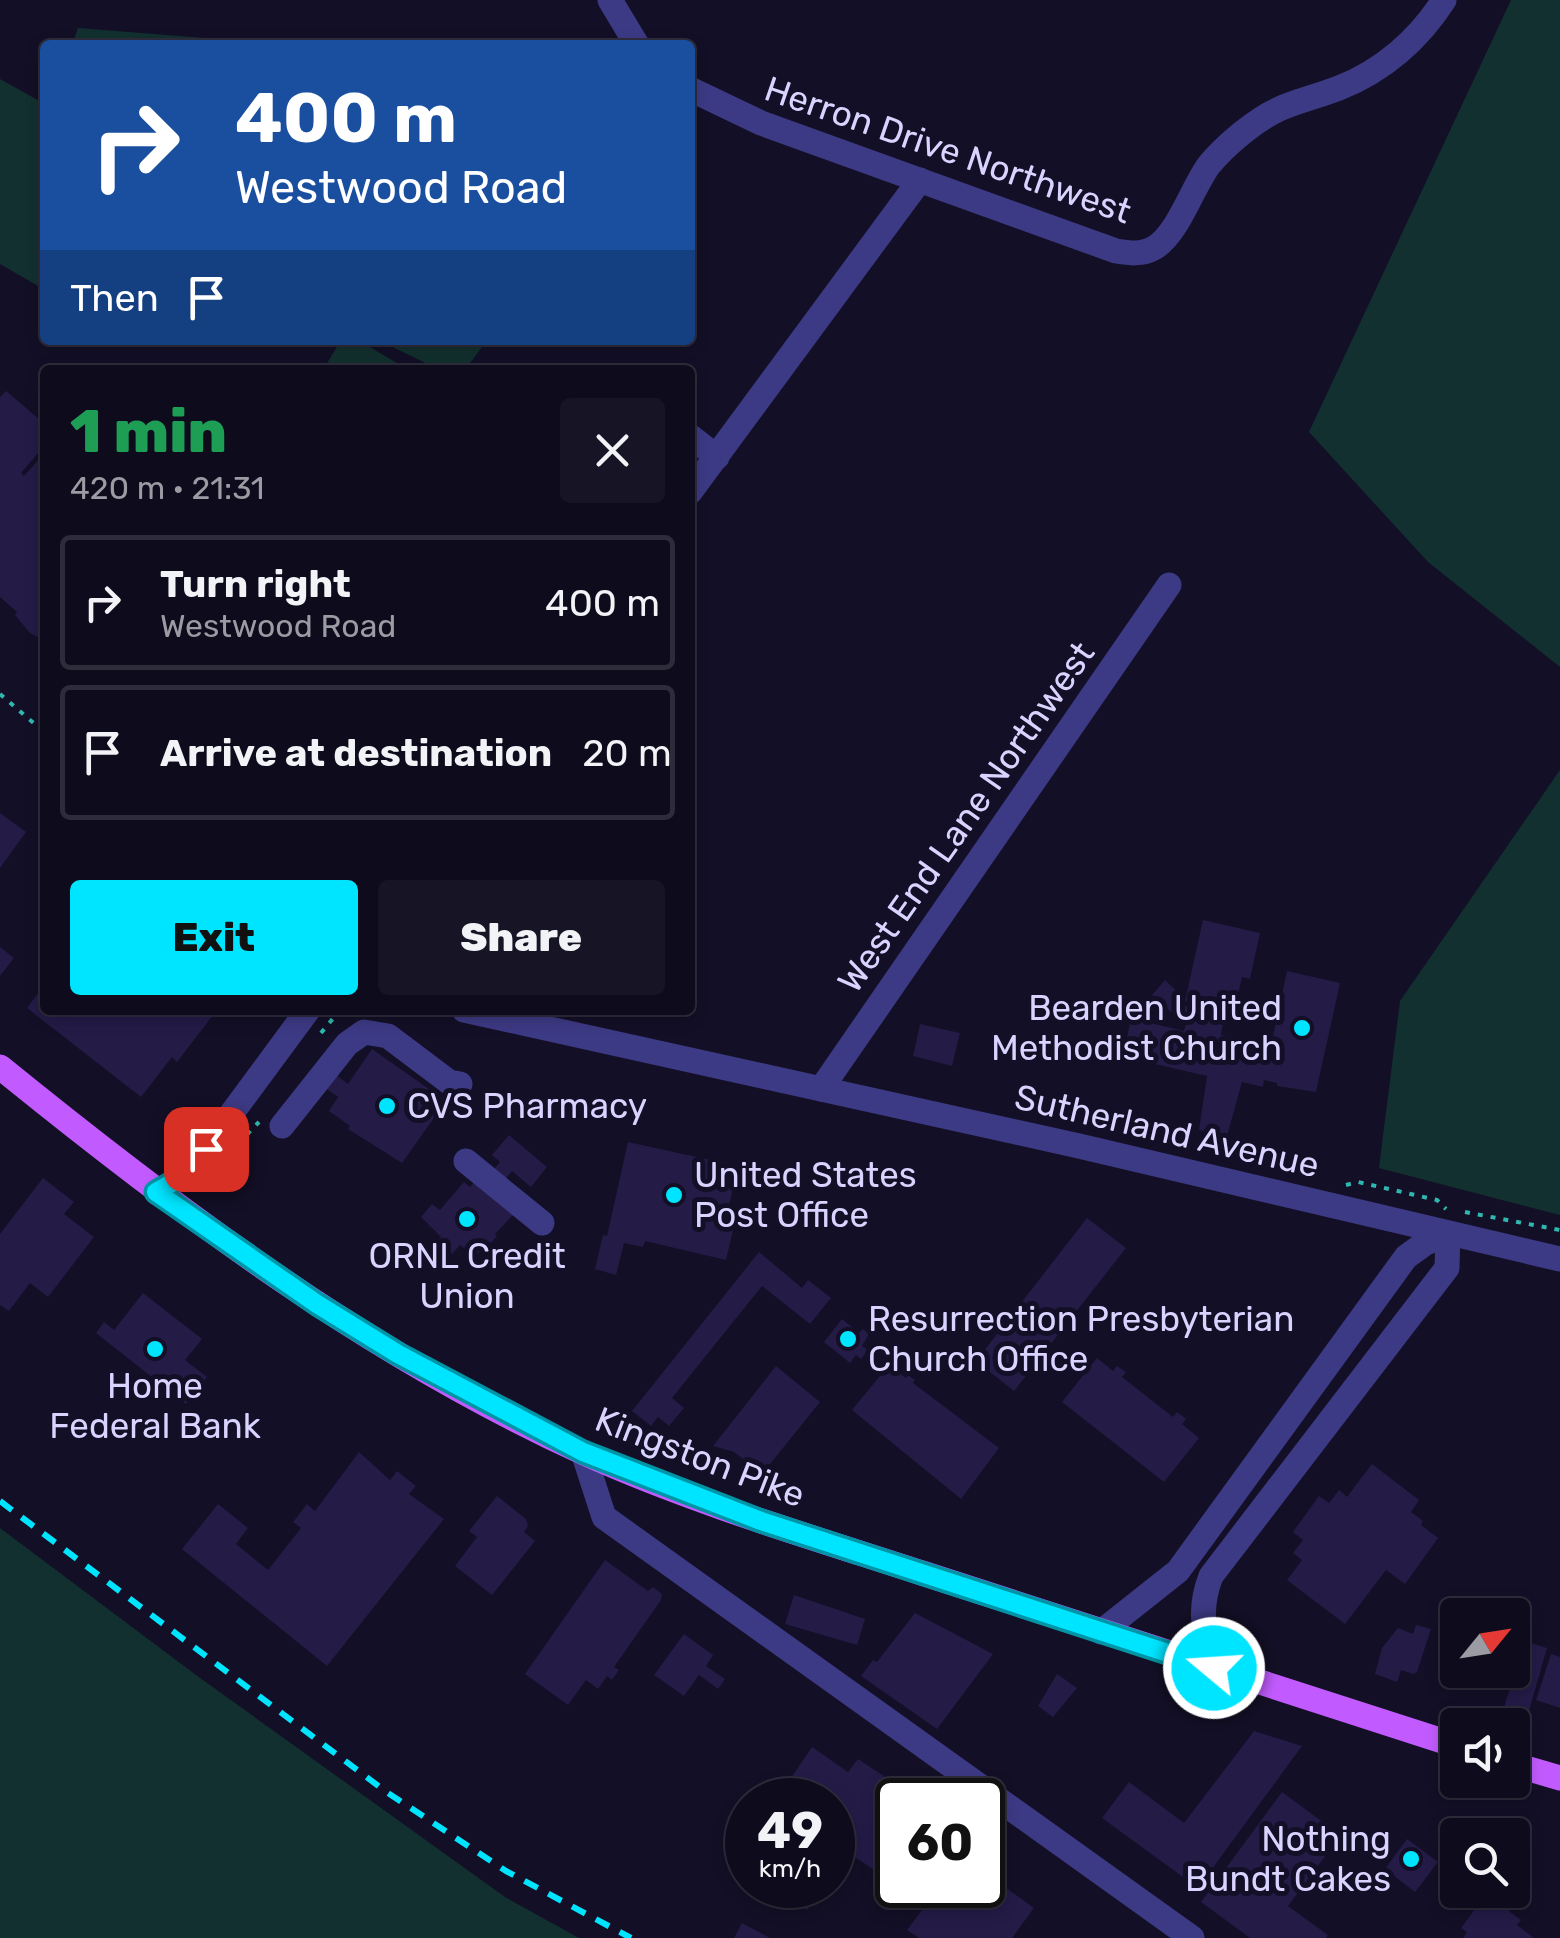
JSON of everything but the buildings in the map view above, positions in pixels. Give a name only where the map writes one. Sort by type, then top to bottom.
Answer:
[{"type":"main road","name":"Kingston Pike","points":[[0,1067],[156,1192],[328,1311],[398,1354],[583,1452],[761,1521],[1440,1740]]},
{"type":"main road","points":[[1530,1769],[1560,1778]]},
{"type":"street","points":[[610,0],[634,40]]},
{"type":"street","name":"Herron Drive Northwest","points":[[695,91],[760,123],[1116,251],[1138,254],[1155,248],[1168,234],[1210,165],[1264,115],[1280,106],[1340,88],[1378,68],[1406,46],[1435,3]]},
{"type":"street","points":[[695,486],[920,180]]},
{"type":"street","points":[[695,440],[717,457]]},
{"type":"street","name":"West End Lane Northwest","points":[[821,1089],[1169,585]]},
{"type":"street","points":[[156,1192],[187,1174],[304,1015]]},
{"type":"street","name":"Sutherland Avenue","points":[[487,1015],[1560,1258]]},
{"type":"street","points":[[282,1126],[347,1044],[364,1032],[388,1036],[449,1082],[460,1084]]},
{"type":"street","points":[[466,1161],[542,1224]]},
{"type":"street","points":[[1101,1632],[1178,1571],[1406,1257],[1448,1233],[1446,1268],[1211,1576],[1202,1598],[1202,1623],[1214,1668]]},
{"type":"street","points":[[583,1452],[604,1518],[1192,1938]]},
{"type":"path","points":[[0,694],[40,729]]},
{"type":"green space","points":[[1511,0],[1560,0],[1560,667],[1428,562],[1309,432]]},
{"type":"green space","points":[[78,28],[231,40],[74,40]]},
{"type":"green space","points":[[0,79],[40,101],[40,287],[0,264]]},
{"type":"green space","points":[[338,345],[366,345],[397,363],[396,365],[326,365]]},
{"type":"green space","points":[[388,345],[483,345],[469,365],[430,365]]},
{"type":"green space","points":[[1560,770],[1560,1215],[1379,1168],[1400,1001]]},
{"type":"green space","points":[[0,1528],[196,1675],[505,1897],[579,1938],[0,1938]]},
{"type":"railway","points":[[0,1501],[385,1791],[506,1871],[631,1938]]},
{"type":"place","name":"Bearden United Methodist Church","points":[[1302,1028]]},
{"type":"place","name":"CVS Pharmacy","points":[[387,1106]]},
{"type":"place","name":"United States Post Office","points":[[674,1195]]},
{"type":"place","name":"ORNL Credit Union","points":[[467,1219]]},
{"type":"place","name":"Resurrection Presbyterian Church Office","points":[[848,1339]]},
{"type":"place","name":"Home Federal Bank","points":[[155,1349]]},
{"type":"place","name":"Nothing Bundt Cakes","points":[[1411,1859]]},
{"type":"route","points":[[206,1149],[187,1174],[156,1192],[340,1319],[525,1423],[648,1480],[761,1521],[1214,1668]]}]
